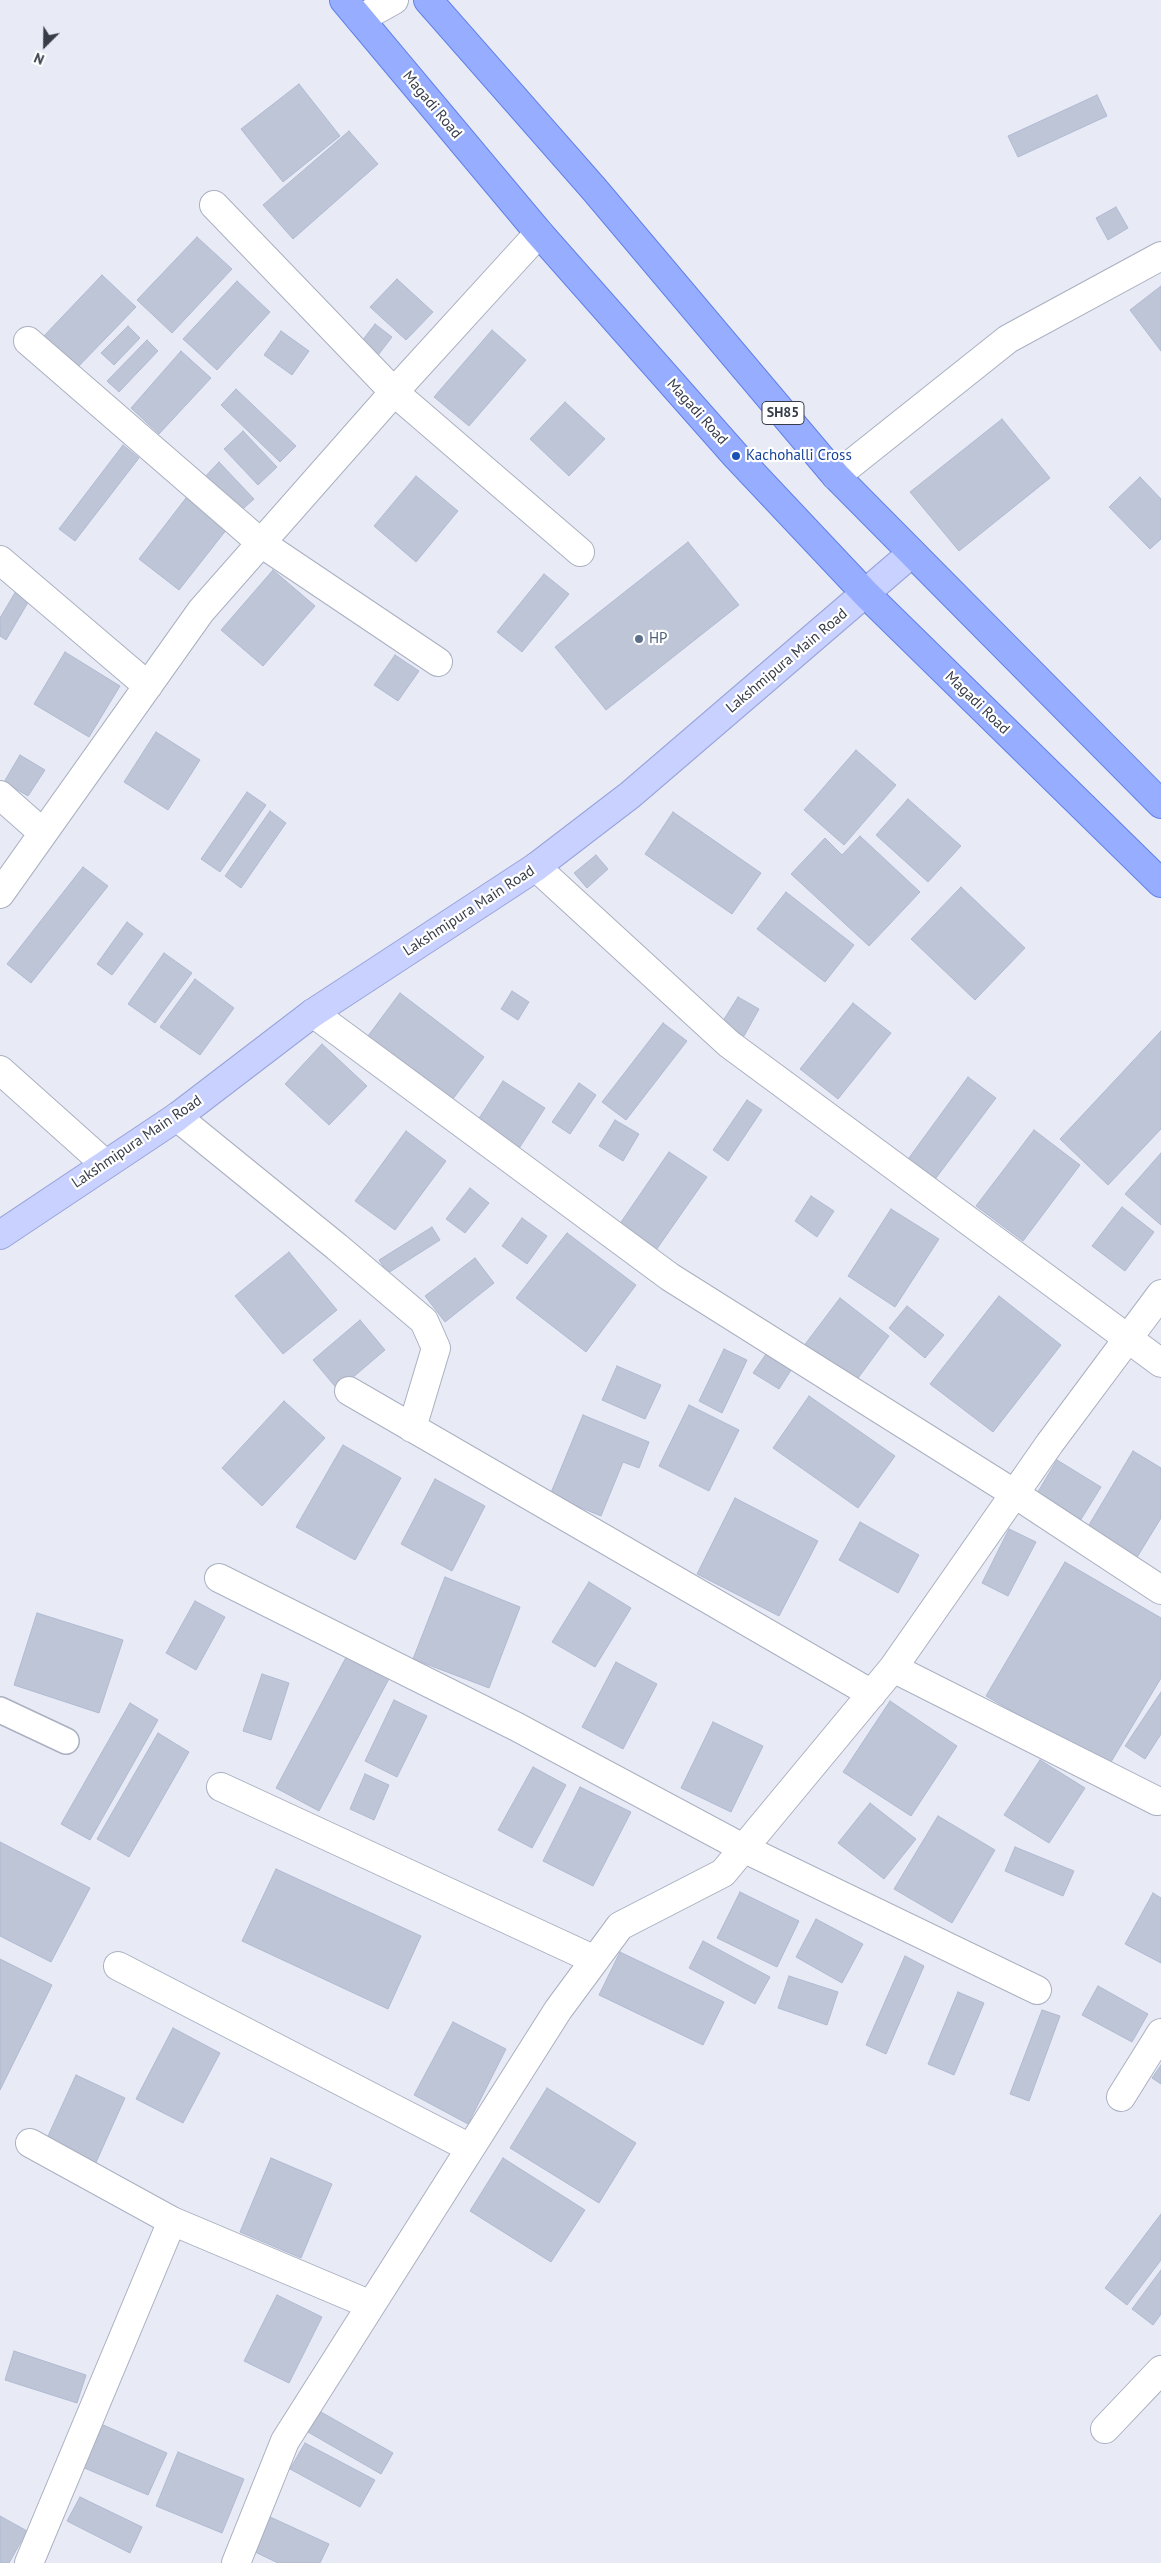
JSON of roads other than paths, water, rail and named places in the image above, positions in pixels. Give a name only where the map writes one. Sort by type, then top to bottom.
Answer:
[{"type":"main road","name":"SH85","points":[[428,0],[594,189],[836,476],[1161,803]]},
{"type":"main road","name":"Magadi Road","points":[[352,10],[539,233],[736,456],[866,594],[1161,883]]},
{"type":"main road","name":"Lakshmipura Main Road","points":[[0,1235],[177,1117],[313,1013],[536,867],[630,795],[912,553]]},
{"type":"street","points":[[352,10],[394,0]]},
{"type":"street","points":[[214,205],[394,392],[580,552]]},
{"type":"street","points":[[0,894],[201,612],[394,392],[539,233]]},
{"type":"street","points":[[836,476],[1008,339],[1161,256]]},
{"type":"street","points":[[28,341],[261,543],[438,662]]},
{"type":"street","points":[[0,560],[148,686]]},
{"type":"street","points":[[0,795],[44,833]]},
{"type":"street","points":[[536,867],[729,1044],[1161,1363]]},
{"type":"street","points":[[313,1013],[670,1277],[1015,1494],[1161,1590]]},
{"type":"street","points":[[0,1070],[104,1164]]},
{"type":"street","points":[[177,1117],[337,1247],[424,1321],[436,1348],[412,1428]]},
{"type":"street","points":[[236,2563],[285,2441],[558,2010],[620,1926],[722,1873],[892,1668],[1015,1494],[1161,1294]]},
{"type":"street","points":[[349,1391],[872,1694]]},
{"type":"street","points":[[219,1578],[518,1727],[743,1848],[1037,1990]]},
{"type":"street","points":[[892,1668],[1158,1801]]},
{"type":"street","points":[[221,1786],[595,1960]]},
{"type":"street","points":[[118,1966],[470,2148]]},
{"type":"street","points":[[1120,2097],[1161,2033]]},
{"type":"street","points":[[30,2143],[172,2221],[371,2305]]},
{"type":"street","points":[[29,2563],[172,2221]]},
{"type":"street","points":[[1105,2429],[1161,2370]]},
{"type":"lane","points":[[0,1710],[66,1741]]},
{"type":"place","name":"Kachohalli Cross","points":[[736,456]]},
{"type":"place","name":"HP","points":[[639,639]]}]
